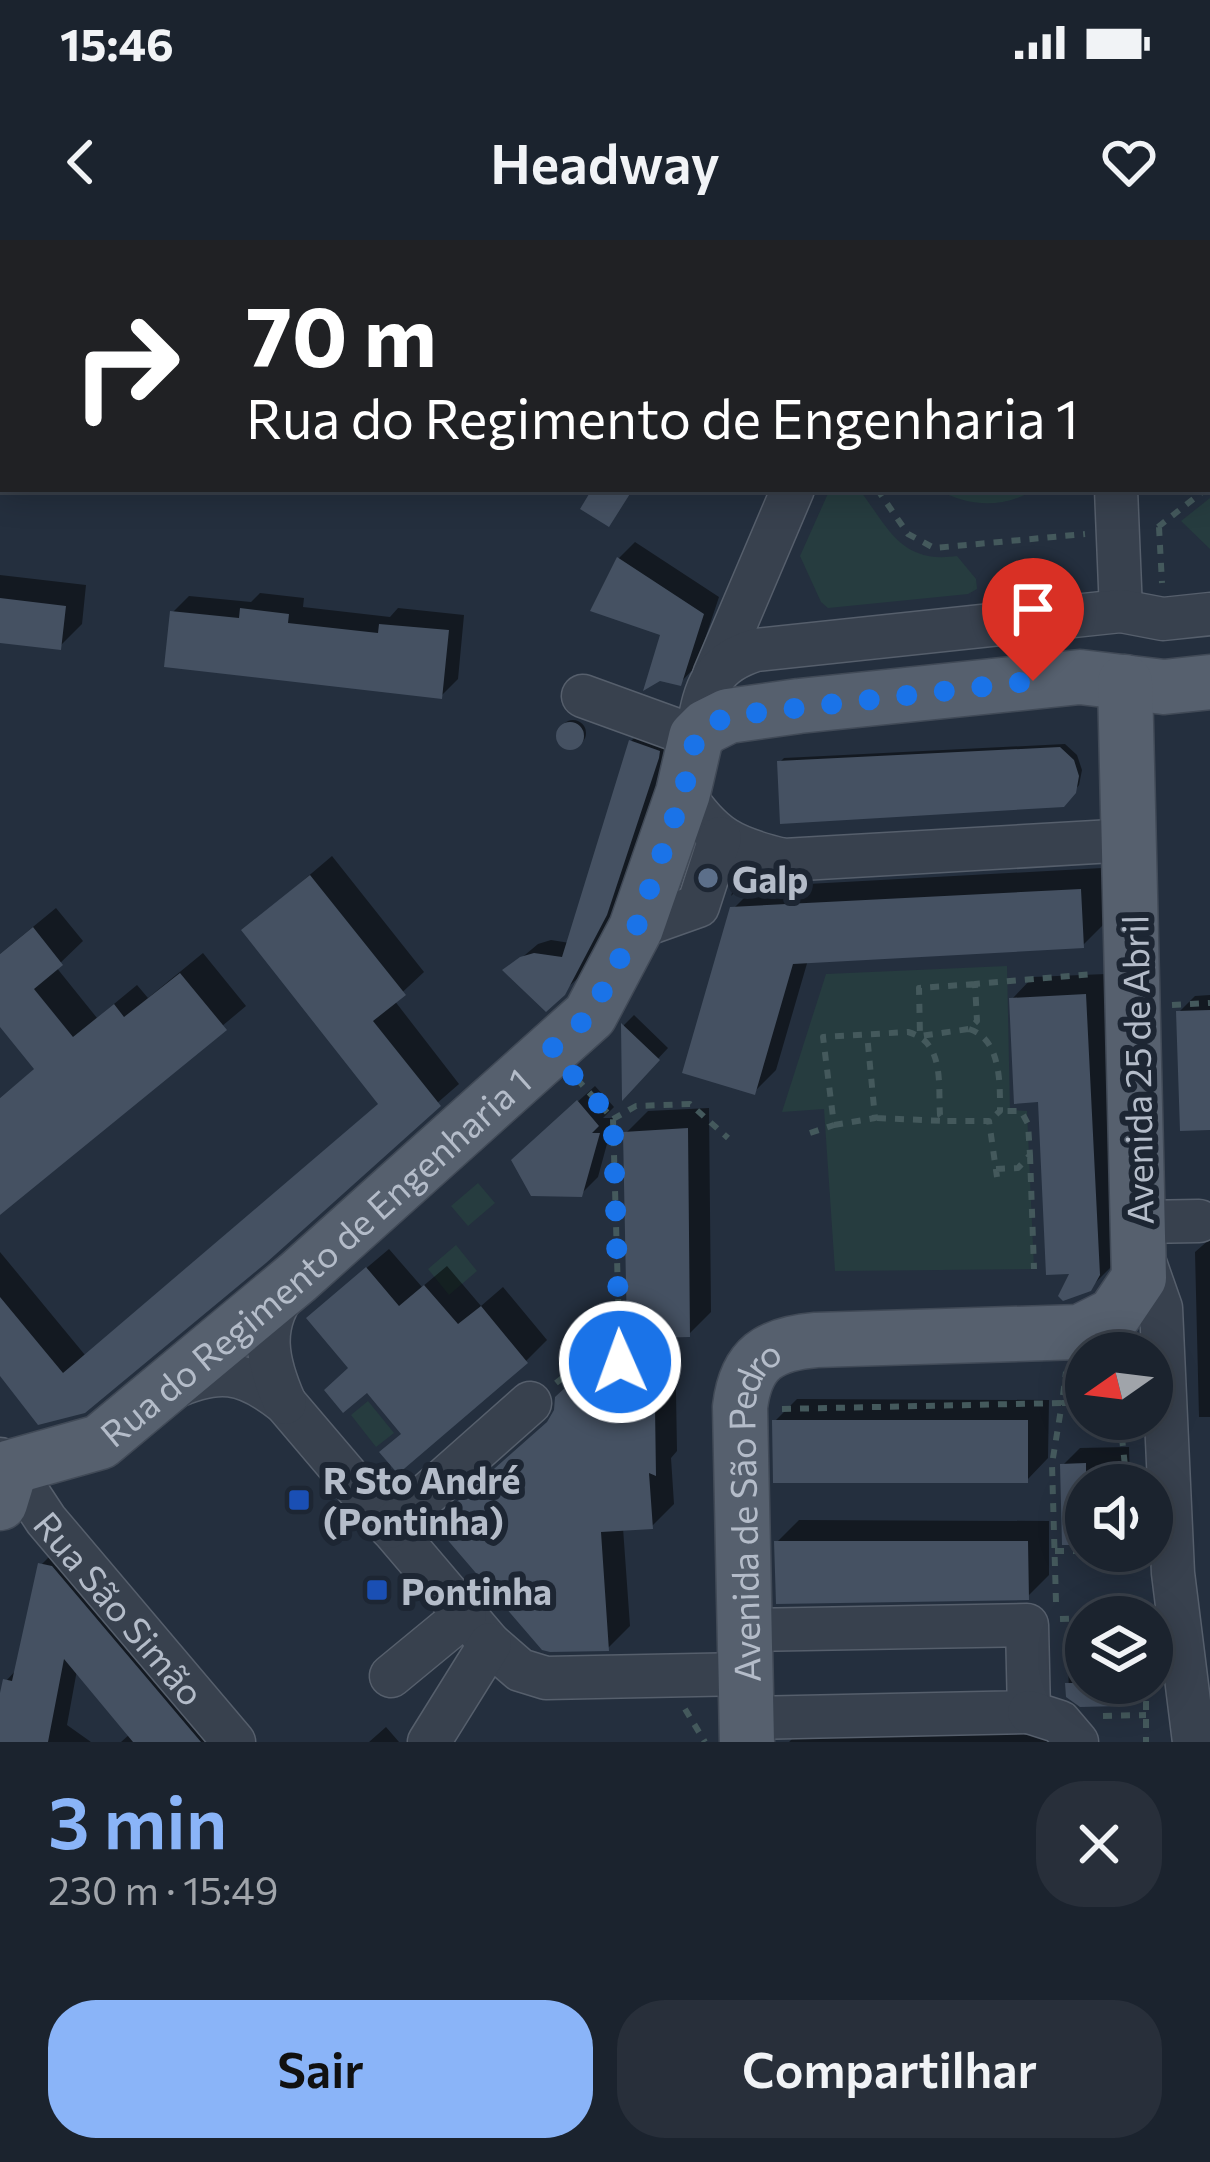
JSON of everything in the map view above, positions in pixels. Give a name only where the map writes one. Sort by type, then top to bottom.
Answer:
[{"type":"main road","points":[[696,737],[728,716],[799,706],[1080,676],[1164,686],[1210,682]]},
{"type":"main road","name":"Avenida 25 de Abril","points":[[1125,682],[1130,840],[1152,988],[1141,1236]]},
{"type":"main road","name":"Rua do Regimento de Engenharia 1","points":[[3,1474],[100,1442],[298,1277],[590,1015],[636,928],[683,793],[696,737]]},
{"type":"main road","name":"Avenida de São Pedro","points":[[1080,1332],[1114,1316],[1139,1278],[1141,1236]]},
{"type":"main road","name":"Avenida de São Pedro","points":[[746,1691],[740,1407],[747,1375],[758,1359],[793,1342],[1065,1344]]},
{"type":"street","points":[[583,696],[696,737],[705,694],[792,492]]},
{"type":"street","points":[[1117,510],[1120,611]]},
{"type":"street","points":[[714,675],[736,656],[756,650],[1120,611],[1163,619],[1210,614]]},
{"type":"street","points":[[1125,682],[1136,647],[1163,619]]},
{"type":"street","points":[[683,793],[720,838],[741,850],[784,860],[1130,840]]},
{"type":"street","points":[[636,928],[698,906],[720,838]]},
{"type":"street","points":[[1141,1236],[1199,1221]]},
{"type":"street","name":"Avenida 25 de Abril","points":[[1141,1236],[1161,1308],[1166,1464]]},
{"type":"street","points":[[285,1403],[270,1363],[267,1335],[279,1300],[298,1277]]},
{"type":"street","points":[[154,1399],[212,1374],[248,1378],[285,1403],[478,1629],[520,1670],[545,1678],[1029,1712],[1060,1722],[1077,1742]]},
{"type":"street","points":[[390,1527],[530,1403]]},
{"type":"street","points":[[1159,1440],[1166,1464]]},
{"type":"street","name":"Rua São Simão","points":[[3,1474],[234,1742]]},
{"type":"street","name":"Avenida 25 de Abril","points":[[1173,1521],[1193,1742]]},
{"type":"street","points":[[746,1691],[1027,1624],[1029,1712]]},
{"type":"street","points":[[392,1676],[478,1629]]},
{"type":"street","points":[[430,1742],[478,1629]]},
{"type":"path","points":[[879,492],[908,534],[934,548],[1117,510],[1159,526],[1202,492]]},
{"type":"path","points":[[969,1029],[976,1021],[975,984]]},
{"type":"path","points":[[945,1120],[940,1115],[937,1058],[920,1036],[920,988],[975,984],[1152,988],[1210,1004]]},
{"type":"path","points":[[834,1125],[823,1036],[908,1032],[920,1036],[969,1029],[980,1033],[992,1047],[1000,1111]]},
{"type":"path","points":[[867,1034],[875,1118]]},
{"type":"path","points":[[550,1050],[613,1119],[620,1362]]},
{"type":"path","points":[[613,1119],[636,1106],[690,1104],[728,1138]]},
{"type":"path","points":[[810,1133],[875,1118],[988,1121],[1000,1111],[1022,1111],[1028,1124],[1034,1269]]},
{"type":"path","points":[[988,1121],[996,1173],[1018,1168],[1030,1156]]},
{"type":"path","points":[[530,1403],[580,1364],[665,1360]]},
{"type":"path","points":[[740,1407],[1062,1403],[1052,1464],[1056,1619],[1065,1619]]},
{"type":"path","points":[[1055,1551],[1065,1551]]},
{"type":"path","points":[[1146,1704],[1146,1742]]},
{"type":"path","points":[[1117,1715],[1146,1714]]},
{"type":"green space","points":[[829,492],[861,492],[898,540],[922,555],[957,556],[976,579],[977,589],[968,594],[828,608],[800,556]]},
{"type":"green space","points":[[944,492],[1030,492],[999,503]]},
{"type":"green space","points":[[1210,498],[1210,549],[1181,521]]},
{"type":"green space","points":[[1007,966],[1010,1110],[1027,1111],[1034,1269],[835,1271],[824,1109],[782,1112],[826,974]]},
{"type":"green space","points":[[478,1183],[495,1203],[468,1226],[451,1206]]},
{"type":"green space","points":[[456,1245],[477,1271],[449,1295],[428,1269]]},
{"type":"green space","points":[[368,1401],[394,1433],[376,1447],[351,1415]]},
{"type":"building","points":[[590,492],[631,492],[609,527],[580,509]]},
{"type":"building","points":[[617,557],[704,614],[681,686],[660,681],[643,691],[660,635],[590,611]]},
{"type":"building","points":[[0,598],[66,606],[61,650],[0,643]]},
{"type":"building","points":[[240,608],[289,614],[288,623],[378,633],[379,624],[449,630],[442,699],[164,667],[170,611],[239,618]]},
{"type":"building","points":[[570,722],[580,726],[584,736],[580,746],[570,750],[560,746],[556,736],[560,726]]},
{"type":"building","points":[[629,740],[660,751],[659,758],[607,915],[565,995],[546,1012],[502,970],[534,953],[562,957]]},
{"type":"building","points":[[1060,747],[1074,760],[1079,776],[1076,793],[1064,807],[780,824],[777,761]]},
{"type":"building","points":[[310,875],[406,995],[373,1021],[441,1106],[266,1263],[85,1413],[38,1425],[0,1376],[0,1297],[63,1373],[378,1104],[241,930]]},
{"type":"building","points":[[1081,889],[1084,948],[793,964],[755,1095],[682,1073],[730,907]]},
{"type":"building","points":[[33,927],[63,965],[34,989],[73,1037],[114,1004],[124,1017],[180,973],[227,1030],[0,1215],[0,1098],[34,1069],[0,1027],[0,954]]},
{"type":"building","points":[[1086,994],[1100,1275],[1091,1291],[1063,1301],[1058,1296],[1069,1274],[1046,1275],[1038,1102],[1014,1104],[1009,998]]},
{"type":"building","points":[[1210,1010],[1210,1130],[1180,1131],[1176,1011]]},
{"type":"building","points":[[621,1024],[660,1060],[622,1101]]},
{"type":"building","points":[[577,1100],[599,1126],[592,1133],[600,1133],[582,1197],[531,1196],[511,1160]]},
{"type":"building","points":[[688,1128],[690,1337],[654,1338],[656,1476],[649,1473],[653,1529],[601,1532],[609,1651],[542,1650],[433,1523],[547,1422],[555,1397],[627,1335],[623,1132]]},
{"type":"building","points":[[366,1267],[399,1306],[424,1285],[458,1324],[481,1306],[528,1363],[398,1474],[379,1452],[401,1434],[367,1393],[343,1413],[324,1390],[348,1368],[306,1318]]},
{"type":"building","points":[[772,1420],[1028,1420],[1028,1483],[773,1483]]},
{"type":"building","points":[[1086,1463],[1065,1464],[1065,1545],[1062,1545],[1060,1464]]},
{"type":"building","points":[[774,1541],[1028,1541],[1029,1600],[776,1604]]},
{"type":"building","points":[[38,1563],[52,1566],[201,1742],[133,1742],[64,1659],[48,1742],[0,1742],[0,1693],[3,1679],[12,1681]]},
{"type":"building","points":[[1076,1704],[1120,1704],[1120,1706]]},
{"type":"place","name":"Galp","points":[[708,878]]},
{"type":"place","name":"R Sto André (Pontinha)","points":[[299,1500]]},
{"type":"place","name":"Pontinha","points":[[377,1590]]},
{"type":"route","points":[[620,1362],[613,1119],[550,1050],[590,1015],[636,928],[683,793],[696,737],[728,716],[1033,681]]}]
